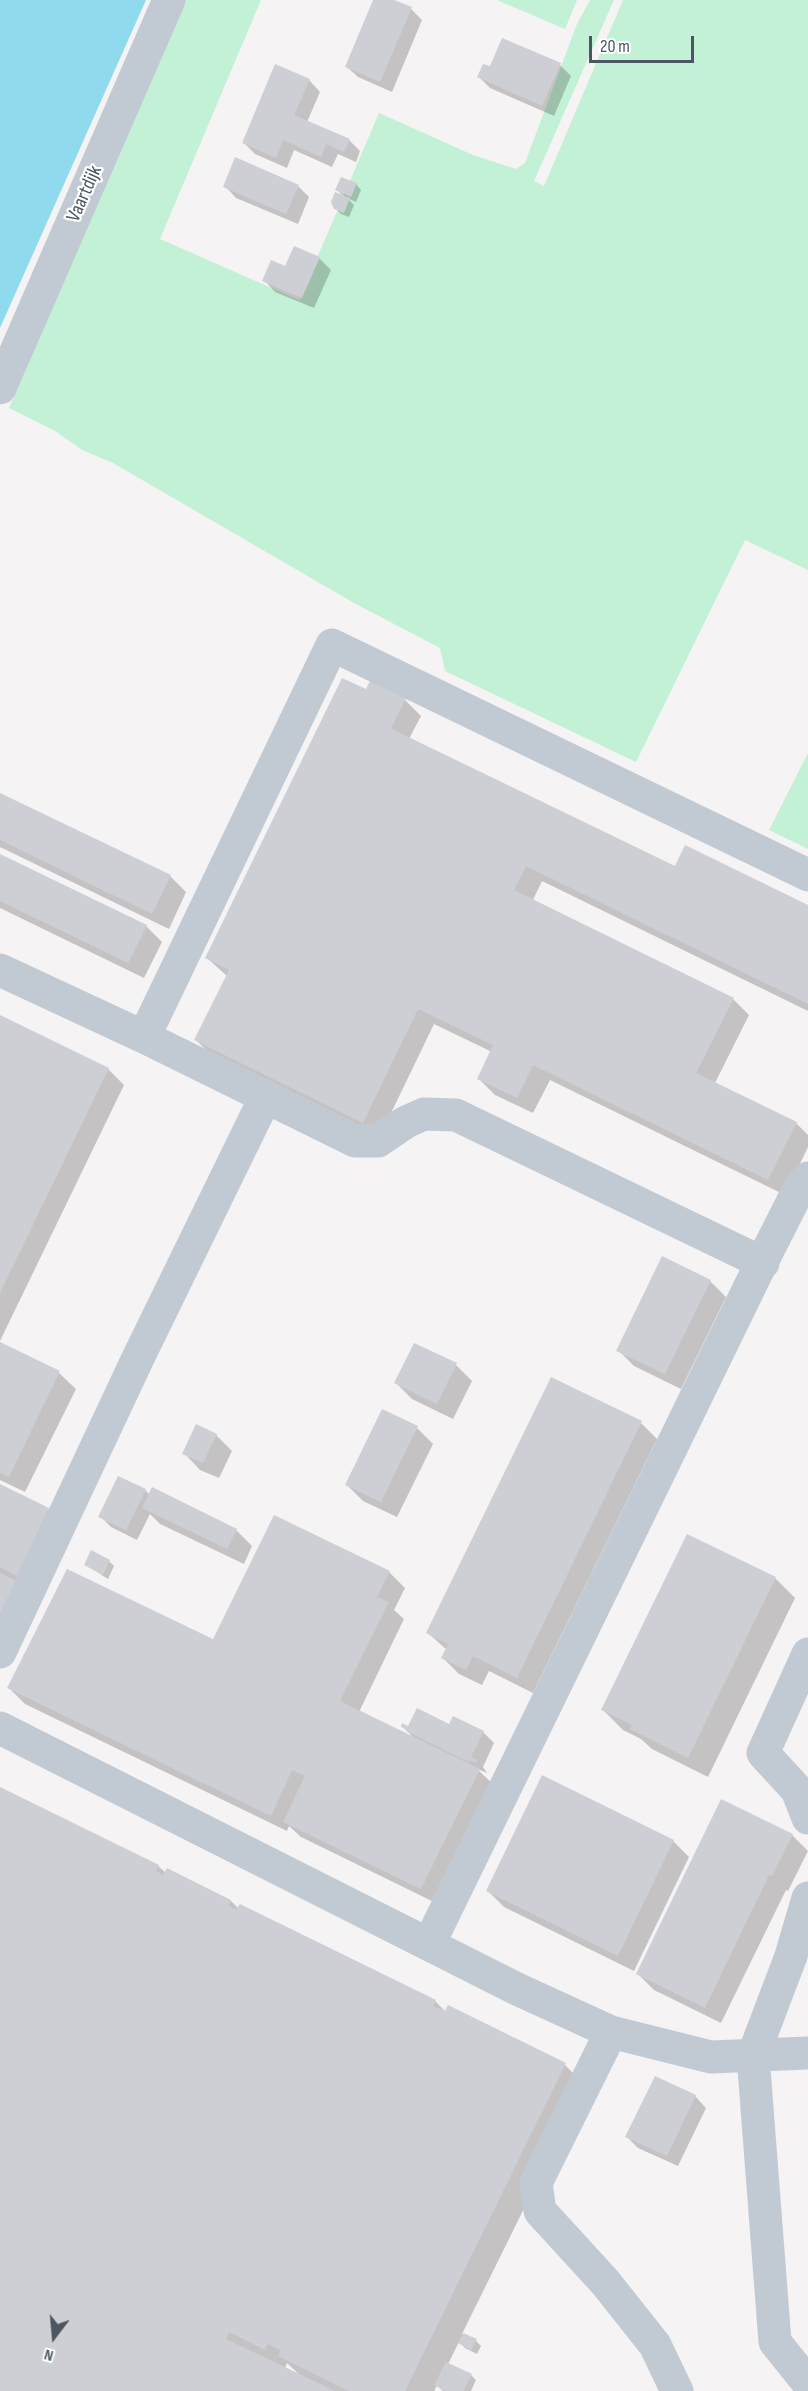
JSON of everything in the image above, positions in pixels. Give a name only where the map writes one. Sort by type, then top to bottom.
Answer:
[{"type":"street","name":"Vaartdijk","points":[[0,388],[169,0]]},
{"type":"street","points":[[144,1037],[332,645],[808,875]]},
{"type":"street","points":[[0,970],[144,1037],[355,1141],[378,1142],[406,1122],[424,1114],[456,1115],[763,1263]]},
{"type":"street","points":[[0,1652],[138,1358],[266,1096]]},
{"type":"street","points":[[429,1944],[799,1189],[808,1178]]},
{"type":"street","points":[[808,1654],[762,1754],[797,1790],[808,1818]]},
{"type":"street","points":[[0,1728],[517,1989],[611,2032],[711,2057],[808,2053]]},
{"type":"street","points":[[808,1898],[791,1956],[753,2056],[775,2342],[808,2383]]},
{"type":"street","points":[[611,2032],[536,2182],[540,2211],[605,2282],[655,2345],[677,2391]]},
{"type":"green space","points":[[185,0],[261,0],[160,239],[299,300],[379,113],[473,155],[516,169],[525,163],[577,24],[590,0],[614,0],[534,181],[544,186],[623,0],[808,0],[808,570],[745,540],[636,762],[445,671],[440,648],[354,603],[113,463],[82,450],[55,431],[9,408]]},
{"type":"green space","points":[[497,0],[577,0],[565,29]]},
{"type":"green space","points":[[808,753],[808,849],[769,830]]},
{"type":"water","points":[[0,0],[146,0],[0,328]]},
{"type":"building","points":[[373,0],[394,0],[412,7],[380,82],[345,67]]},
{"type":"building","points":[[502,38],[561,63],[542,106],[477,77],[483,64],[490,66]]},
{"type":"building","points":[[275,64],[310,79],[294,115],[350,139],[344,152],[326,144],[321,157],[283,140],[276,158],[242,143]]},
{"type":"building","points":[[235,157],[299,185],[286,214],[223,187]]},
{"type":"building","points":[[341,177],[357,183],[351,197],[335,190]]},
{"type":"building","points":[[335,192],[350,198],[344,213],[334,209],[331,202]]},
{"type":"building","points":[[294,246],[320,257],[302,298],[262,281],[271,260],[285,266]]},
{"type":"building","points":[[342,678],[366,689],[370,681],[406,698],[391,728],[396,731],[675,866],[685,845],[808,905],[808,1004],[526,866],[514,890],[734,998],[696,1073],[797,1122],[768,1180],[533,1065],[517,1098],[477,1079],[493,1045],[418,1009],[363,1123],[194,1040],[229,970],[205,958]]},
{"type":"building","points":[[0,793],[171,875],[152,914],[0,840]]},
{"type":"building","points":[[0,854],[147,925],[128,963],[0,901]]},
{"type":"building","points":[[0,1015],[109,1068],[0,1293]]},
{"type":"building","points":[[662,1256],[711,1280],[665,1374],[616,1351]]},
{"type":"building","points":[[0,1342],[60,1371],[9,1477],[0,1473]]},
{"type":"building","points":[[414,1343],[457,1363],[437,1404],[394,1383]]},
{"type":"building","points":[[551,1377],[642,1421],[517,1678],[473,1656],[466,1670],[441,1658],[448,1644],[426,1633]]},
{"type":"building","points":[[382,1409],[418,1426],[381,1502],[345,1485]]},
{"type":"building","points":[[196,1424],[217,1434],[203,1463],[182,1454]]},
{"type":"building","points":[[118,1476],[146,1489],[126,1530],[98,1517]]},
{"type":"building","points":[[0,1484],[49,1508],[17,1576],[0,1567]]},
{"type":"building","points":[[152,1487],[237,1529],[227,1549],[142,1508]]},
{"type":"building","points":[[274,1515],[390,1571],[377,1597],[389,1602],[340,1701],[480,1769],[421,1889],[283,1822],[305,1776],[292,1770],[271,1816],[7,1688],[67,1569],[213,1639]]},
{"type":"building","points":[[687,1534],[776,1577],[688,1758],[630,1729],[632,1725],[601,1710]]},
{"type":"building","points":[[91,1550],[110,1560],[103,1575],[84,1565]]},
{"type":"building","points":[[0,1573],[17,1581],[0,1615]]},
{"type":"building","points":[[417,1708],[449,1724],[453,1716],[484,1731],[471,1757],[477,1760],[476,1763],[470,1760],[469,1762],[401,1727],[402,1723],[408,1726]]},
{"type":"building","points":[[542,1775],[674,1840],[618,1956],[486,1891]]},
{"type":"building","points":[[0,1787],[159,1865],[156,1871],[163,1875],[167,1868],[231,1900],[229,1906],[236,1910],[240,1904],[436,2000],[433,2006],[445,2011],[448,2005],[566,2063],[405,2391],[349,2391],[278,2356],[281,2350],[268,2344],[265,2350],[229,2332],[226,2339],[335,2391],[0,2391]]},
{"type":"building","points":[[721,1799],[793,1834],[772,1876],[769,1875],[705,2008],[636,1974]]},
{"type":"building","points":[[655,2076],[696,2095],[667,2156],[625,2137]]},
{"type":"building","points":[[463,2333],[477,2339],[471,2350],[458,2343]]},
{"type":"building","points":[[446,2362],[472,2374],[463,2391],[446,2391],[434,2385]]}]
